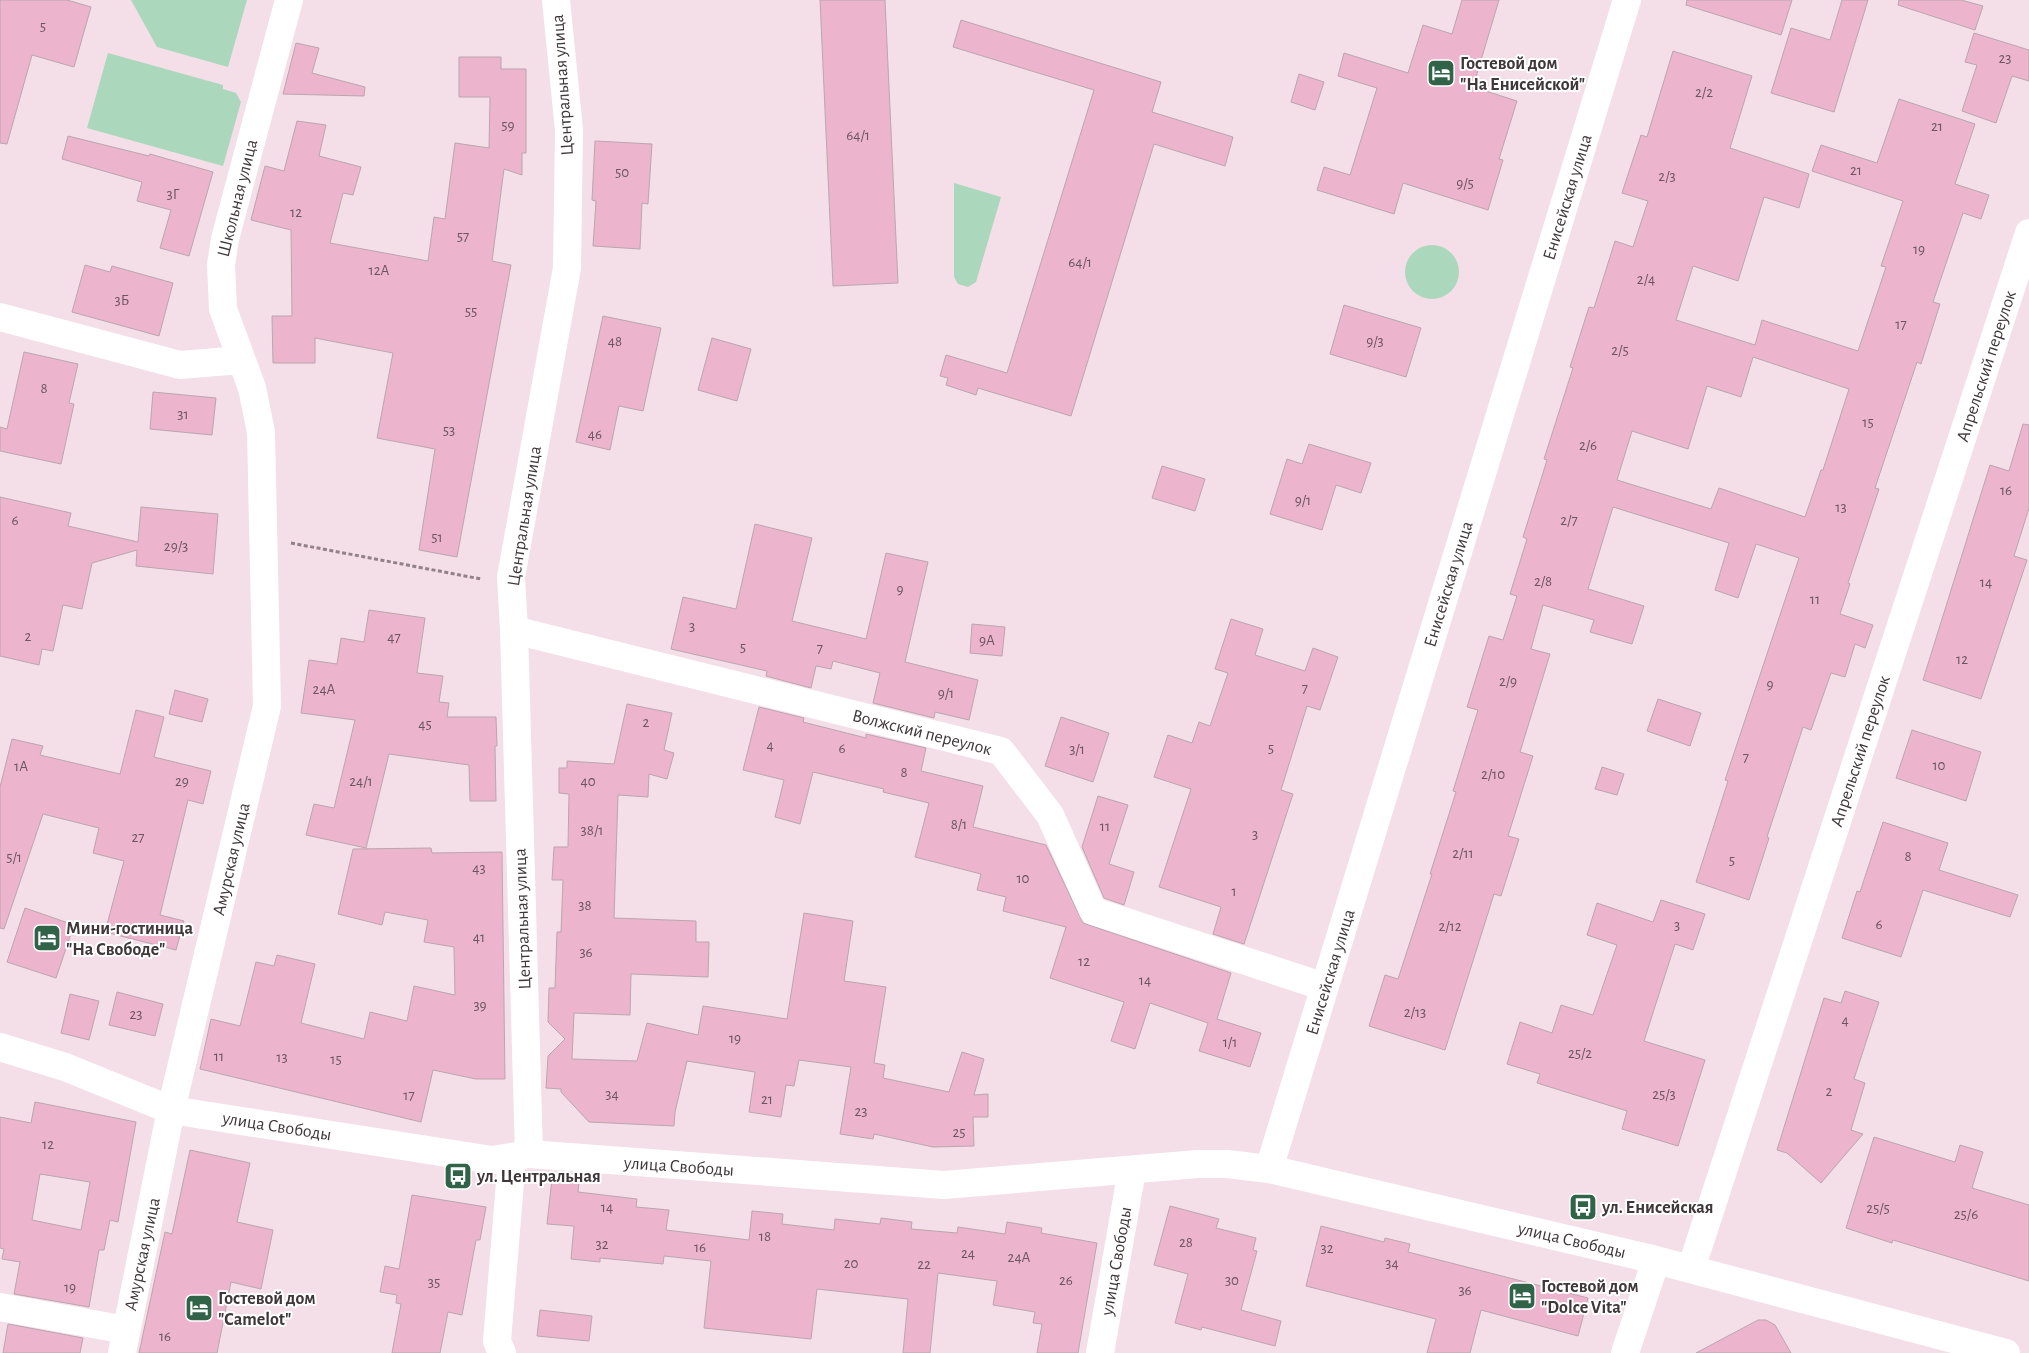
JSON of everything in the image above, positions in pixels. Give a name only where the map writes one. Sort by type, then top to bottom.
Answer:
[{"type":"street","name":"Школьная улица","points":[[241,360],[223,308],[221,265],[225,239],[289,0]]},
{"type":"street","name":"Центральная улица","points":[[502,1353],[497,1341],[520,1156],[514,630],[511,577],[566,268],[569,130],[556,0]]},
{"type":"street","name":"Енисейская улица","points":[[1269,1169],[1627,0]]},
{"type":"street","name":"Апрельский переулок","points":[[1691,1269],[2029,233]]},
{"type":"street","points":[[0,317],[180,365],[241,360]]},
{"type":"street","name":"Амурская улица","points":[[124,1341],[171,1110],[267,706],[261,432],[252,388],[241,360]]},
{"type":"street","name":"Волжский переулок","points":[[514,630],[1001,751],[1050,816],[1093,911],[1325,987]]},
{"type":"street","name":"улица Свободы","points":[[0,1047],[65,1067],[171,1110],[492,1160],[520,1156],[944,1185],[1198,1164],[1227,1164],[1269,1169],[1656,1260],[2006,1353]]},
{"type":"street","name":"улица Свободы","points":[[1100,1353],[1132,1170]]},
{"type":"street","points":[[1625,1353],[1656,1260]]},
{"type":"street","points":[[0,1307],[124,1341]]},
{"type":"path","points":[[263,538],[512,584]]},
{"type":"green space","points":[[131,0],[247,0],[228,67],[157,47]]},
{"type":"green space","points":[[108,53],[223,85],[223,89],[236,93],[241,102],[223,166],[87,128]]},
{"type":"green space","points":[[954,183],[1001,197],[976,282],[968,287],[958,284],[954,277]]},
{"type":"green space","points":[[1427,245],[1437,245],[1447,249],[1455,257],[1459,272],[1455,287],[1447,295],[1437,299],[1427,299],[1417,295],[1409,287],[1405,277],[1405,267],[1409,257],[1417,249]]},
{"type":"building","points":[[0,0],[67,0],[91,7],[74,67],[32,55],[7,144],[0,143]]},
{"type":"building","points":[[820,0],[885,0],[898,283],[833,286]]},
{"type":"building","points":[[1462,0],[1499,0],[1473,87],[1517,101],[1499,159],[1503,160],[1488,210],[1403,183],[1394,214],[1317,190],[1324,167],[1350,175],[1377,88],[1338,76],[1344,53],[1408,73],[1423,25],[1452,34]]},
{"type":"building","points":[[1687,0],[1792,0],[1781,35],[1686,5]]},
{"type":"building","points":[[1842,0],[1868,0],[1834,112],[1771,93],[1791,28],[1830,40]]},
{"type":"building","points":[[1899,0],[1961,0],[1983,6],[1975,30],[1898,5]]},
{"type":"building","points":[[961,20],[1161,82],[1152,112],[1233,137],[1225,166],[1154,144],[1071,416],[978,388],[976,395],[946,385],[948,378],[940,376],[946,355],[1007,373],[1094,90],[953,47]]},
{"type":"building","points":[[1974,33],[2029,50],[2029,81],[2012,76],[1996,123],[1962,111],[1977,65],[1965,62]]},
{"type":"building","points":[[296,43],[319,48],[312,73],[365,87],[364,96],[283,94]]},
{"type":"building","points":[[1673,51],[1752,76],[1730,148],[1809,174],[1799,208],[1764,197],[1738,281],[1693,266],[1676,320],[1755,345],[1762,320],[1858,351],[1886,267],[1881,266],[1903,201],[1812,171],[1821,145],[1877,163],[1899,99],[1975,124],[1955,184],[1989,195],[1981,219],[1963,213],[1933,302],[1940,304],[1921,364],[1917,362],[1875,488],[1879,489],[1848,583],[1850,584],[1840,614],[1873,625],[1865,648],[1855,644],[1845,677],[1831,673],[1811,730],[1803,727],[1767,837],[1769,838],[1749,900],[1696,882],[1728,781],[1725,780],[1799,558],[1756,544],[1738,598],[1715,590],[1729,543],[1613,507],[1588,589],[1644,606],[1632,644],[1590,632],[1594,620],[1543,605],[1531,649],[1550,654],[1520,752],[1533,756],[1508,836],[1519,839],[1501,896],[1494,894],[1445,1050],[1369,1026],[1385,975],[1398,979],[1432,874],[1430,874],[1456,792],[1453,791],[1478,710],[1467,707],[1489,636],[1503,640],[1517,596],[1510,594],[1527,539],[1523,537],[1547,460],[1544,459],[1573,368],[1570,367],[1589,307],[1594,308],[1615,241],[1633,247],[1648,201],[1622,193],[1641,135],[1647,137]],"holes":[[[1753,357],[1849,389],[1823,470],[1821,470],[1805,517],[1719,488],[1711,509],[1617,480],[1632,431],[1688,449],[1707,386],[1741,397]]]},
{"type":"building","points":[[459,57],[501,57],[501,69],[526,69],[526,153],[522,153],[522,175],[504,169],[492,261],[511,265],[457,557],[419,550],[435,449],[377,438],[393,353],[315,338],[315,363],[273,363],[272,316],[292,316],[291,230],[251,220],[265,166],[284,171],[297,121],[326,125],[319,156],[361,167],[353,195],[343,193],[330,243],[428,261],[434,217],[445,219],[455,143],[489,148],[490,97],[459,97]]},
{"type":"building","points":[[1299,74],[1324,82],[1315,110],[1291,102]]},
{"type":"building","points":[[68,136],[149,156],[150,154],[213,172],[189,256],[160,248],[171,210],[137,201],[142,182],[62,159]]},
{"type":"building","points":[[595,141],[652,144],[648,204],[642,203],[640,249],[593,246],[596,201],[592,200]]},
{"type":"building","points":[[85,265],[110,272],[112,266],[173,283],[159,336],[72,312]]},
{"type":"building","points":[[1344,305],[1421,328],[1406,377],[1330,354]]},
{"type":"building","points":[[603,316],[661,328],[643,411],[619,406],[610,450],[576,442]]},
{"type":"building","points":[[712,338],[751,349],[737,401],[698,390]]},
{"type":"building","points":[[24,352],[78,364],[69,403],[74,404],[61,464],[0,451],[0,427],[7,429]]},
{"type":"building","points":[[153,392],[216,398],[212,435],[150,429]]},
{"type":"building","points":[[2023,424],[2029,425],[2029,508],[2014,556],[2027,560],[1981,699],[1923,680],[1990,465],[2009,471]]},
{"type":"building","points":[[1309,444],[1371,463],[1361,493],[1336,485],[1322,530],[1270,514],[1287,459],[1302,464]]},
{"type":"building","points":[[1162,466],[1205,479],[1195,511],[1152,498]]},
{"type":"building","points":[[0,497],[71,513],[68,526],[138,542],[141,507],[218,514],[213,574],[136,566],[137,550],[92,563],[82,609],[63,605],[53,651],[42,649],[39,665],[0,656]]},
{"type":"building","points":[[755,524],[812,538],[792,621],[866,639],[886,553],[928,562],[905,662],[978,680],[969,720],[935,712],[934,718],[873,703],[880,673],[833,661],[831,669],[816,666],[811,688],[766,676],[767,671],[671,649],[683,597],[736,609]]},
{"type":"building","points":[[369,610],[425,618],[417,673],[443,676],[439,702],[449,703],[447,717],[496,717],[497,746],[495,746],[496,801],[470,801],[469,765],[389,754],[366,848],[306,835],[314,804],[334,808],[355,720],[301,713],[309,660],[337,664],[341,638],[364,642]]},
{"type":"building","points":[[1231,619],[1263,629],[1255,655],[1305,671],[1313,648],[1338,657],[1320,710],[1307,706],[1281,790],[1293,794],[1244,944],[1213,934],[1221,907],[1159,887],[1191,789],[1154,777],[1168,735],[1192,743],[1199,722],[1210,726],[1228,673],[1215,669]]},
{"type":"building","points":[[972,624],[1005,627],[1002,656],[970,653]]},
{"type":"building","points":[[175,690],[208,699],[202,722],[169,714]]},
{"type":"building","points":[[1658,699],[1701,713],[1690,746],[1647,731]]},
{"type":"building","points":[[627,704],[672,713],[664,750],[674,753],[667,779],[649,774],[648,797],[618,795],[614,918],[696,921],[696,942],[709,942],[708,977],[631,974],[630,1015],[574,1013],[572,1059],[637,1061],[647,1023],[698,1035],[703,1006],[787,1019],[804,913],[853,921],[844,981],[886,987],[874,1063],[885,1065],[883,1078],[949,1092],[962,1052],[984,1059],[974,1095],[988,1094],[988,1117],[973,1117],[974,1146],[933,1147],[874,1134],[873,1139],[840,1134],[851,1067],[799,1060],[794,1086],[786,1085],[781,1117],[749,1112],[755,1072],[687,1061],[675,1112],[674,1126],[589,1122],[561,1092],[561,1089],[546,1088],[548,1056],[565,1039],[548,1022],[549,988],[555,988],[557,932],[561,932],[563,880],[552,880],[554,847],[568,847],[569,794],[559,793],[559,768],[567,768],[567,761],[614,764]]},
{"type":"building","points":[[759,707],[804,718],[803,722],[866,738],[866,734],[926,748],[921,771],[983,786],[973,827],[1046,845],[1083,923],[1231,973],[1217,1019],[1261,1033],[1250,1067],[1199,1051],[1208,1023],[1150,1003],[1135,1049],[1111,1041],[1124,1002],[1050,978],[1066,927],[1003,911],[1006,897],[977,890],[981,874],[915,857],[929,803],[883,792],[884,789],[813,772],[800,824],[775,817],[784,780],[743,770]]},
{"type":"building","points":[[136,710],[164,717],[154,757],[211,771],[203,804],[188,800],[160,915],[184,921],[176,950],[105,932],[124,861],[93,853],[99,828],[43,814],[4,929],[0,928],[0,787],[12,739],[43,746],[40,755],[120,774]]},
{"type":"building","points":[[1061,717],[1109,733],[1093,782],[1045,766]]},
{"type":"building","points":[[1912,730],[1981,752],[1966,801],[1896,778]]},
{"type":"building","points":[[1602,767],[1624,774],[1617,795],[1595,789]]},
{"type":"building","points":[[1098,796],[1128,805],[1109,864],[1134,872],[1124,905],[1104,898],[1082,847]]},
{"type":"building","points":[[1883,822],[1948,843],[1939,870],[2018,895],[2010,917],[1923,890],[1901,957],[1842,938],[1857,891],[1860,892]]},
{"type":"building","points":[[431,848],[432,853],[502,852],[505,1079],[476,1079],[433,1070],[421,1122],[200,1069],[211,1019],[240,1026],[256,962],[274,966],[277,955],[315,964],[301,1023],[364,1039],[370,1012],[407,1021],[414,986],[455,995],[454,947],[424,942],[428,920],[385,912],[382,925],[338,914],[353,849]]},
{"type":"building","points":[[1661,900],[1705,914],[1693,950],[1675,944],[1644,1041],[1705,1060],[1678,1146],[1622,1129],[1627,1111],[1537,1083],[1540,1074],[1507,1064],[1520,1022],[1552,1033],[1561,1005],[1593,1015],[1617,945],[1587,935],[1597,903],[1653,922]]},
{"type":"building","points":[[25,908],[74,925],[56,978],[7,962]]},
{"type":"building","points":[[1845,991],[1879,1002],[1854,1079],[1865,1083],[1851,1130],[1863,1134],[1821,1183],[1787,1153],[1777,1150],[1824,998],[1841,1003]]},
{"type":"building","points":[[117,992],[163,1004],[155,1036],[109,1025]]},
{"type":"building","points":[[70,994],[99,1001],[89,1040],[61,1033]]},
{"type":"building","points":[[35,1102],[136,1122],[118,1222],[110,1220],[104,1250],[99,1250],[89,1307],[14,1294],[20,1262],[2,1259],[4,1249],[0,1248],[0,1117],[31,1123]],"holes":[[[40,1174],[90,1182],[81,1230],[32,1220]]]},
{"type":"building","points":[[1874,1137],[1955,1162],[1960,1145],[1983,1152],[1972,1188],[2029,1205],[2029,1281],[1893,1240],[1892,1243],[1846,1228]]},
{"type":"building","points":[[190,1150],[250,1163],[237,1222],[273,1230],[261,1289],[231,1282],[217,1353],[139,1353],[165,1232],[172,1234]]},
{"type":"building","points":[[552,1179],[579,1182],[578,1192],[637,1199],[636,1207],[669,1210],[666,1230],[749,1240],[752,1211],[783,1214],[782,1224],[834,1230],[835,1219],[880,1224],[881,1218],[912,1222],[911,1229],[957,1233],[958,1227],[1005,1234],[1007,1222],[1042,1228],[1041,1233],[1097,1243],[1078,1353],[1037,1353],[1042,1324],[1033,1323],[1035,1312],[993,1305],[997,1281],[938,1273],[930,1353],[903,1353],[908,1299],[817,1289],[811,1339],[704,1328],[711,1261],[664,1256],[663,1264],[600,1258],[600,1262],[571,1259],[574,1226],[547,1224]]},
{"type":"building","points":[[412,1195],[486,1207],[480,1240],[476,1240],[462,1315],[448,1312],[440,1353],[392,1353],[401,1304],[396,1303],[397,1295],[380,1292],[385,1266],[399,1269]]},
{"type":"building","points":[[1170,1206],[1219,1219],[1216,1228],[1256,1238],[1253,1250],[1257,1251],[1241,1310],[1281,1321],[1275,1346],[1202,1327],[1201,1330],[1175,1323],[1188,1274],[1154,1265]]},
{"type":"building","points":[[1321,1226],[1384,1242],[1385,1238],[1410,1244],[1408,1252],[1588,1298],[1578,1336],[1481,1310],[1470,1353],[1427,1353],[1436,1319],[1306,1286]]},
{"type":"building","points":[[540,1310],[592,1316],[589,1341],[537,1336]]},
{"type":"building","points":[[1758,1320],[1766,1320],[1775,1325],[1791,1353],[1696,1353]]},
{"type":"building","points":[[8,1324],[83,1338],[80,1353],[3,1353]]},
{"type":"place","name":"Гостевой дом \"На Енисейской\"","points":[[1441,73]]},
{"type":"place","name":"Мини-гостиница \"На Свободе\"","points":[[47,938]]},
{"type":"place","name":"ул. Центральная","points":[[458,1176]]},
{"type":"place","name":"ул. Енисейская","points":[[1583,1207]]},
{"type":"place","name":"Гостевой дом \"Dolce Vita\"","points":[[1522,1296]]},
{"type":"place","name":"Гостевой дом \"Camelot\"","points":[[199,1308]]}]
